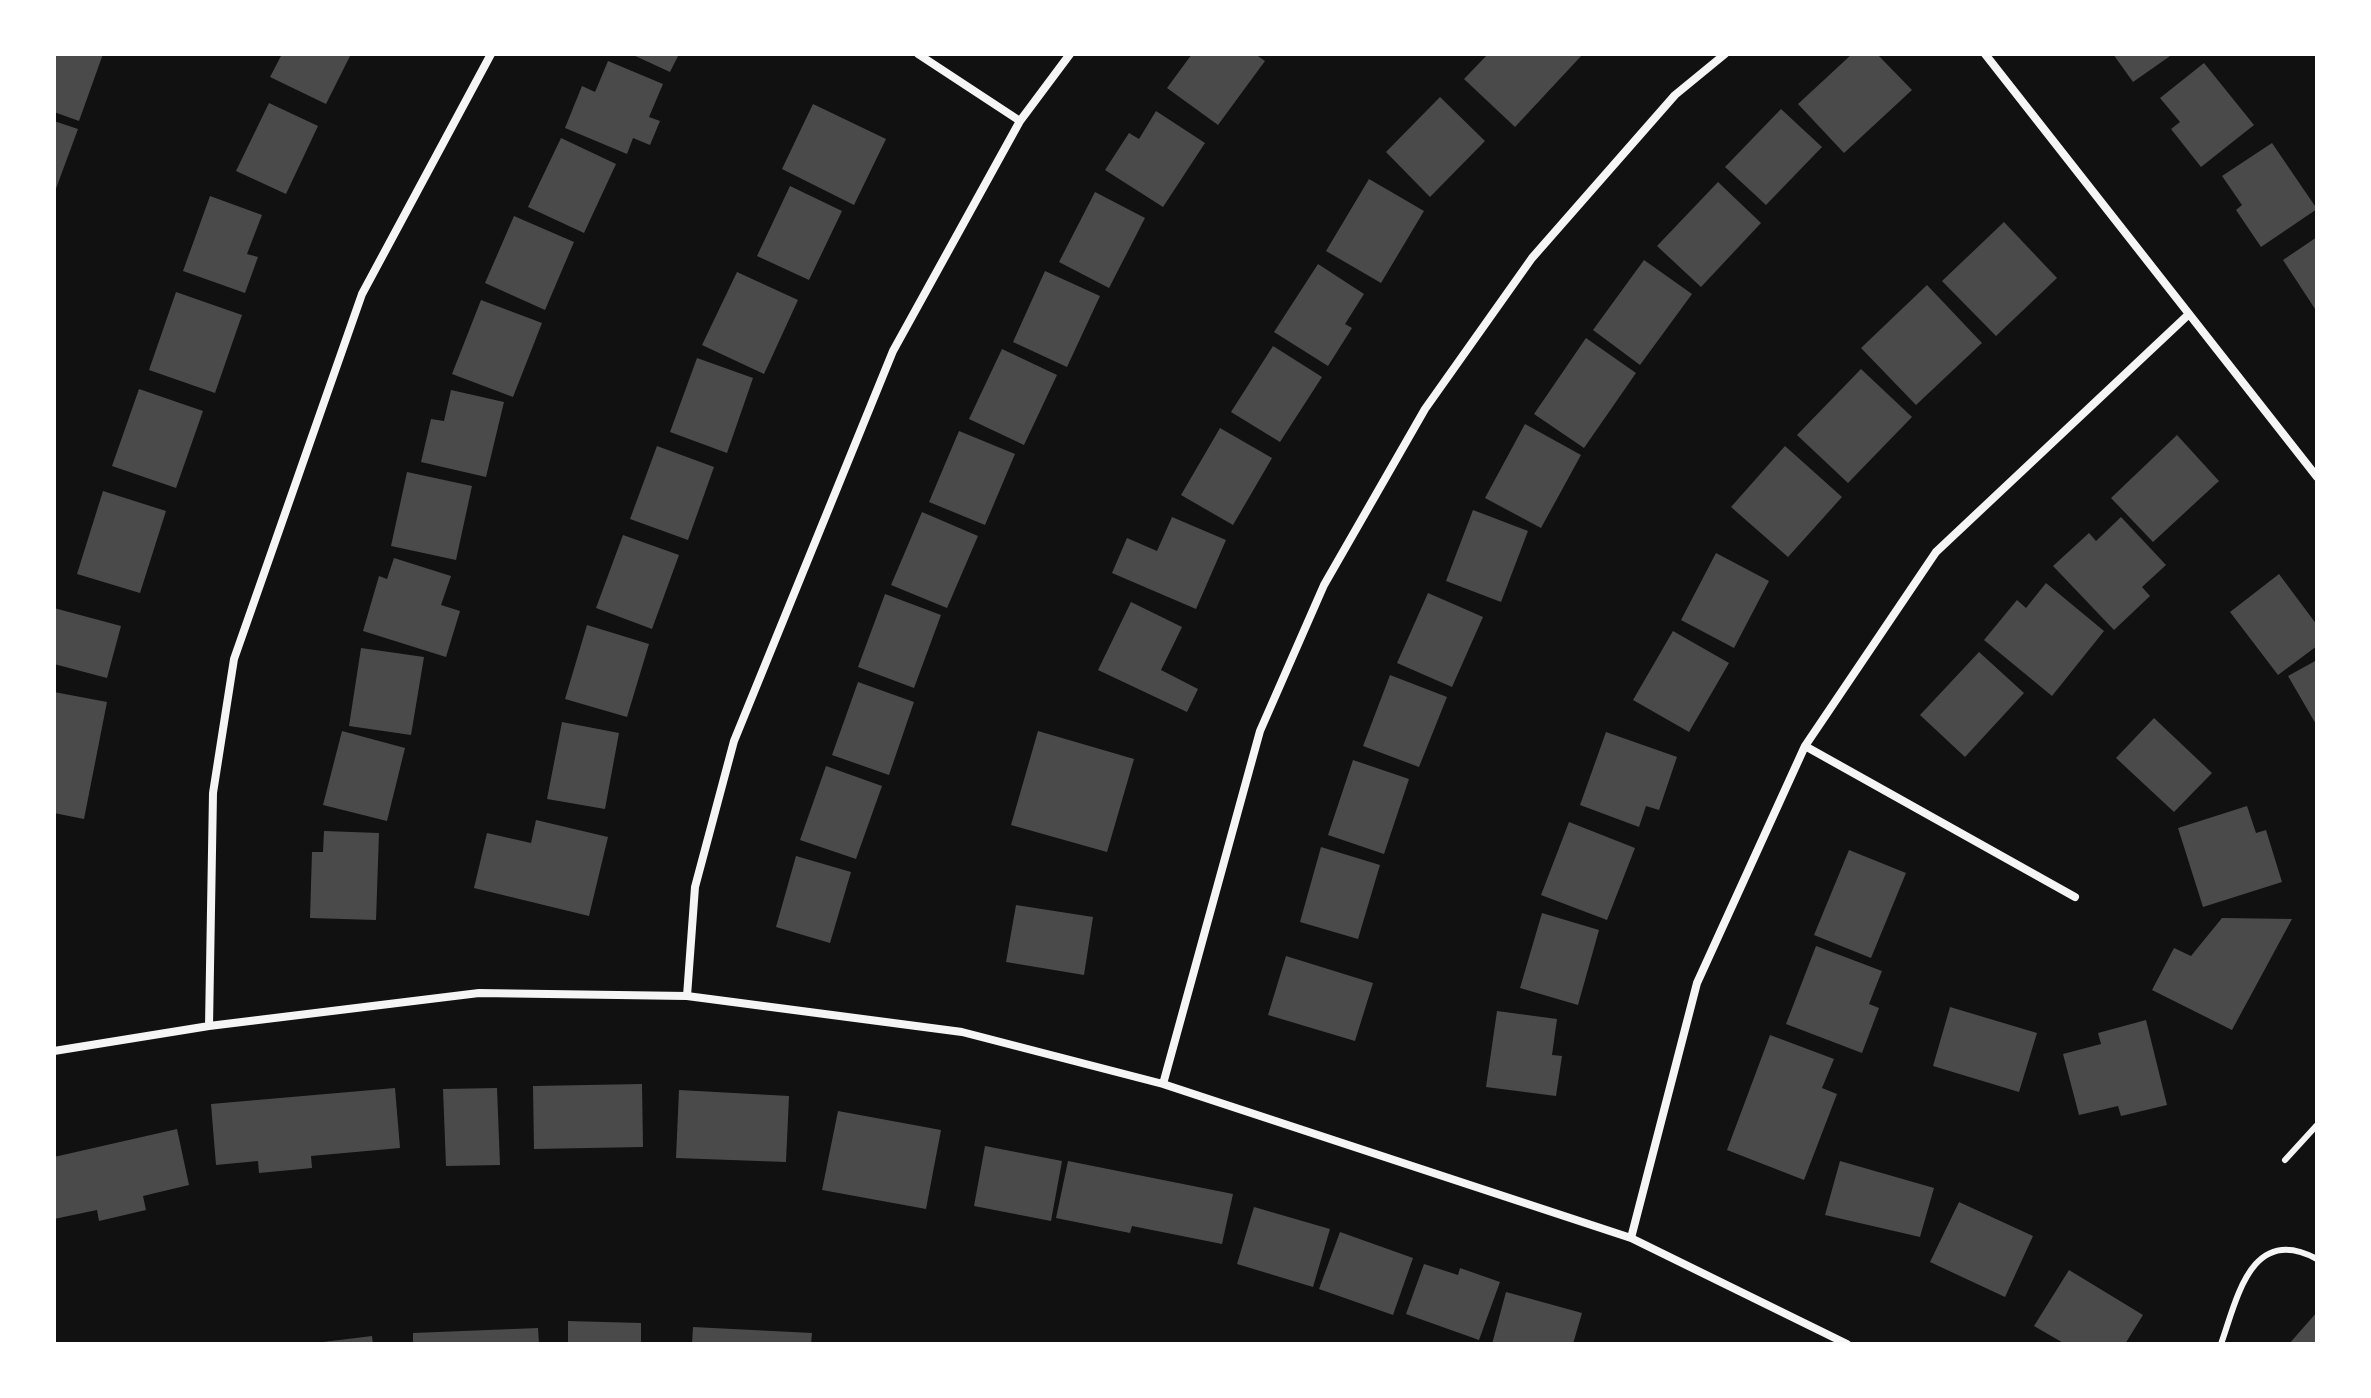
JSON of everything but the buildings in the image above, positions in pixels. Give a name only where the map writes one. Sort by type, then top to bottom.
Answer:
[{"type":"street","points":[[209,1026],[213,793],[234,659],[362,294],[491,54]]},
{"type":"street","points":[[918,54],[1020,121]]},
{"type":"street","points":[[687,996],[695,887],[734,741],[893,351],[1020,121],[1070,54]]},
{"type":"street","points":[[1163,1084],[1260,731],[1324,585],[1425,409],[1532,258],[1675,95],[1725,54]]},
{"type":"street","points":[[1985,54],[2317,477]]},
{"type":"street","points":[[1631,1238],[1697,983],[1805,746],[1936,552],[2189,314]]},
{"type":"street","points":[[1805,746],[2075,897]]},
{"type":"street","points":[[54,1051],[209,1026],[479,993],[687,996],[962,1032],[1163,1084],[1631,1238],[1847,1344]]},
{"type":"lane","points":[[2285,1160],[2317,1125]]},
{"type":"lane","points":[[2221,1344],[2244,1280],[2256,1262],[2283,1249],[2297,1250],[2317,1259]]}]
